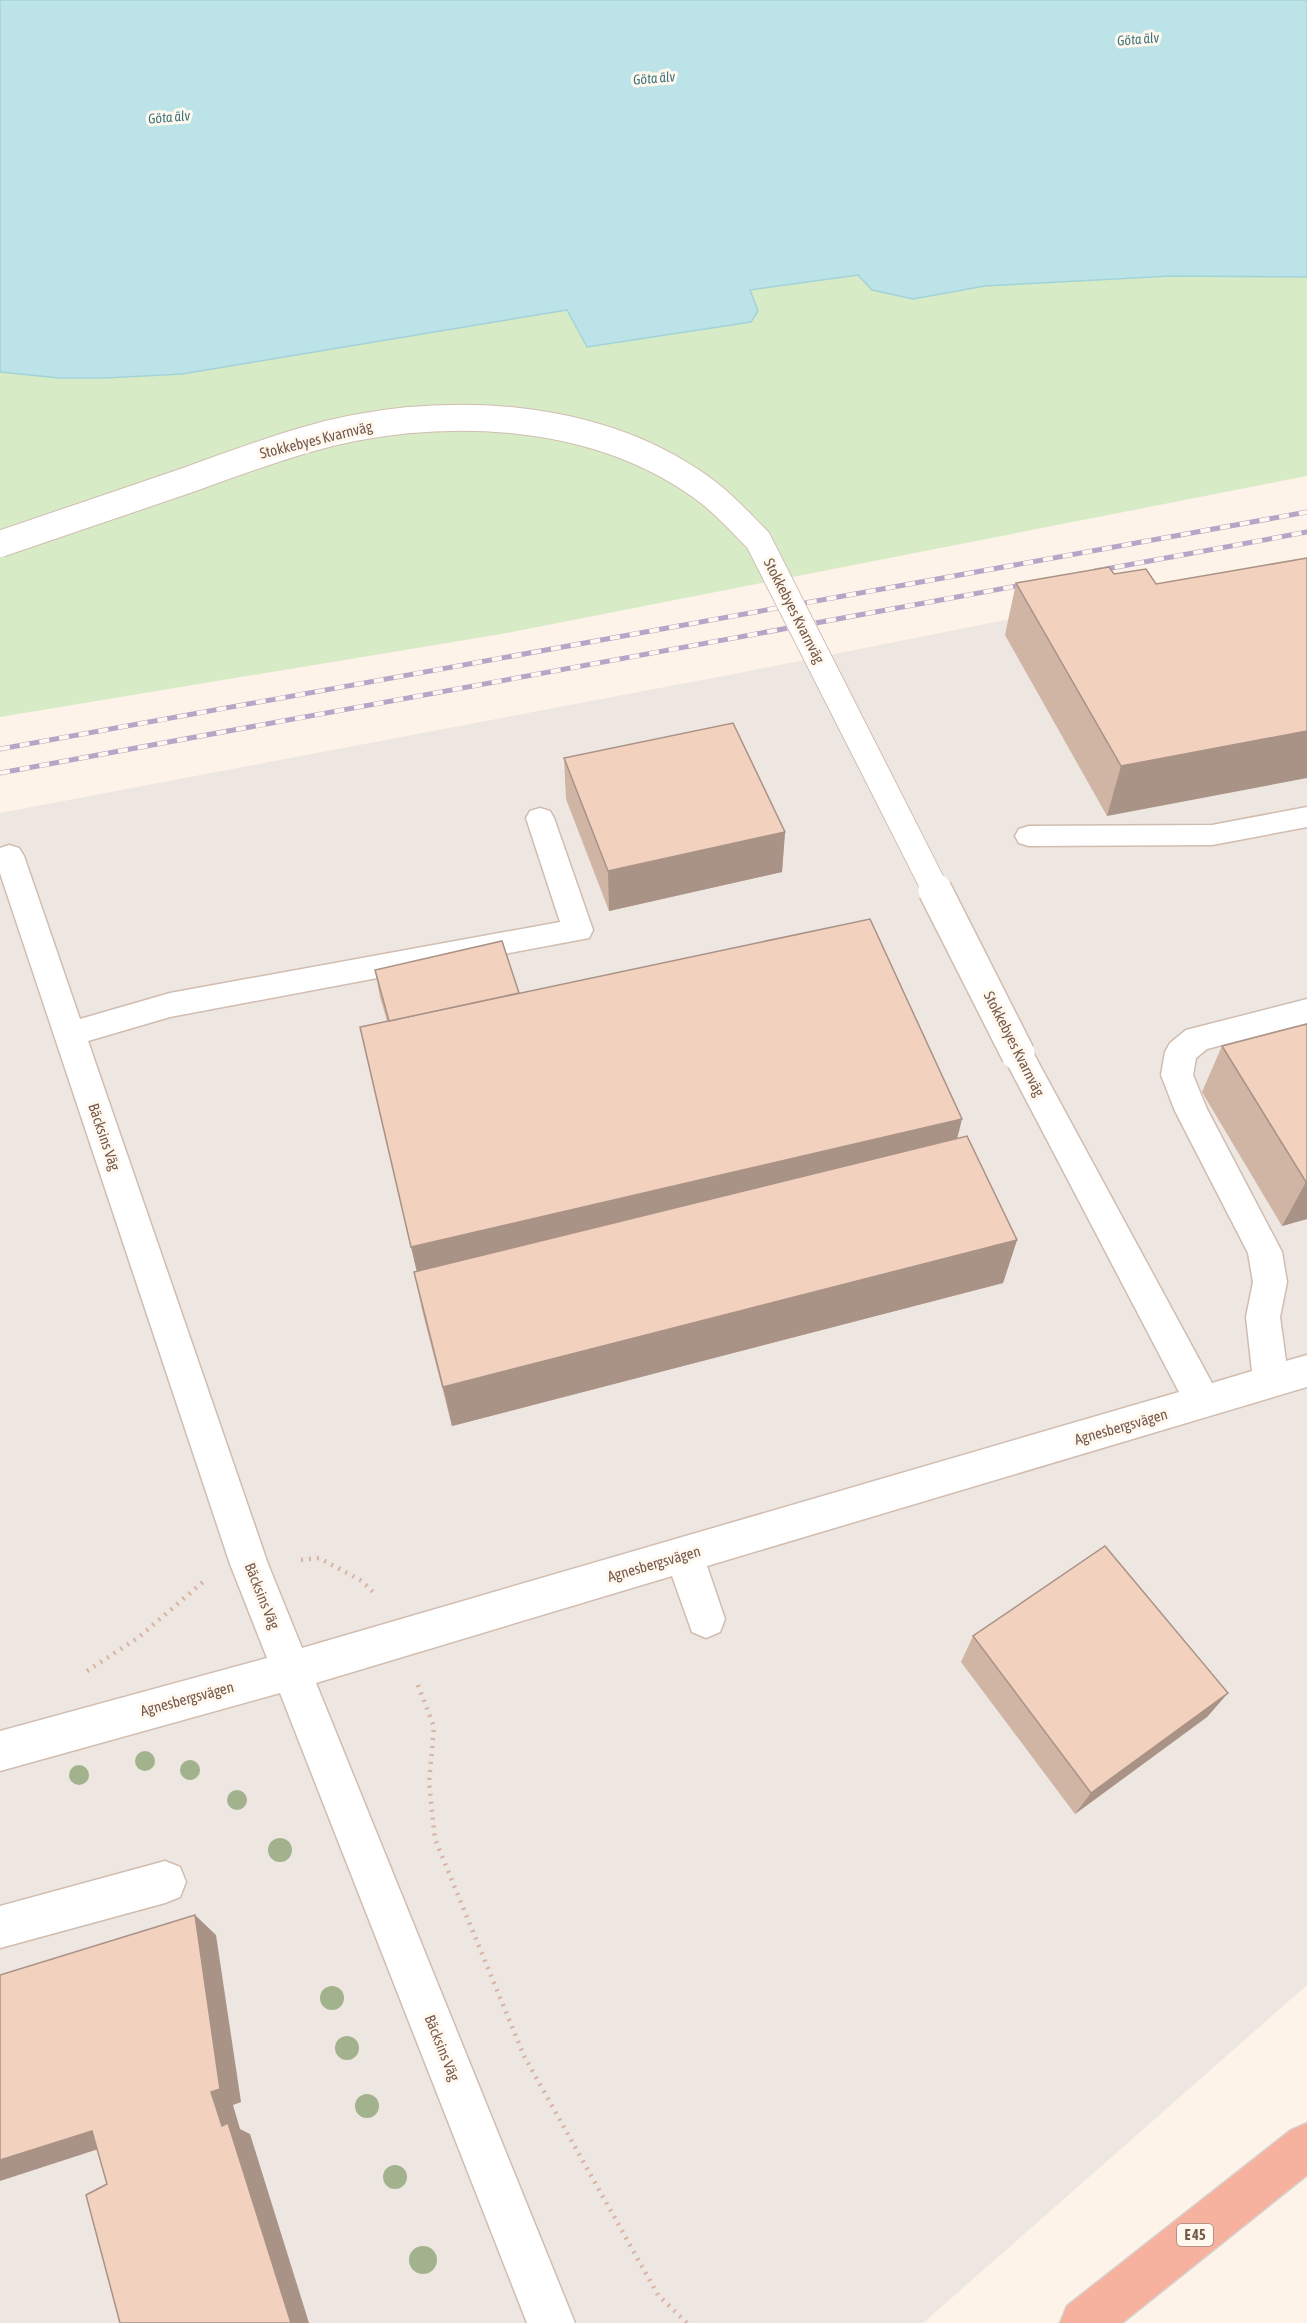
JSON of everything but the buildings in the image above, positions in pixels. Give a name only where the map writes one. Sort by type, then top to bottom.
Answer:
[{"type":"highway","name":"E 45","points":[[1083,2323],[1307,2146]]},
{"type":"street","name":"Stokkebyes Kvarnväg","points":[[0,544],[294,443],[349,429],[455,417],[509,420],[613,443],[663,463],[703,488],[730,511],[758,540],[1018,1054],[1203,1402]]},
{"type":"street","points":[[1029,836],[1212,835],[1307,817]]},
{"type":"street","points":[[70,1034],[170,1005],[578,930],[540,818]]},
{"type":"street","name":"Bäcksins Väg","points":[[9,856],[242,1543],[551,2323]]},
{"type":"street","points":[[1271,1382],[1263,1317],[1270,1282],[1265,1252],[1191,1111],[1177,1075],[1182,1052],[1197,1039],[1307,1011]]},
{"type":"street","name":"Agnesbergsvägen","points":[[0,1751],[293,1670],[1307,1371]]},
{"type":"street","points":[[684,1555],[706,1619]]},
{"type":"street","points":[[0,1927],[165,1882]]},
{"type":"shaded area","points":[[1307,560],[1307,1985],[923,2323],[0,2323],[0,813],[734,674]]},
{"type":"green space","points":[[859,275],[872,290],[913,299],[985,286],[1171,276],[1307,277],[1307,476],[507,633],[0,717],[0,372],[59,378],[182,374],[567,310],[587,347],[750,290]]},
{"type":"water","name":"Göta älv","points":[[0,0],[1307,0],[1307,277],[1171,276],[985,286],[913,299],[872,290],[858,275],[750,290],[758,311],[751,322],[587,347],[567,310],[182,374],[59,378],[0,372]]},
{"type":"railway","points":[[0,749],[1307,512]]},
{"type":"railway","points":[[1095,571],[1307,532]]},
{"type":"railway","points":[[0,773],[1033,583]]}]
